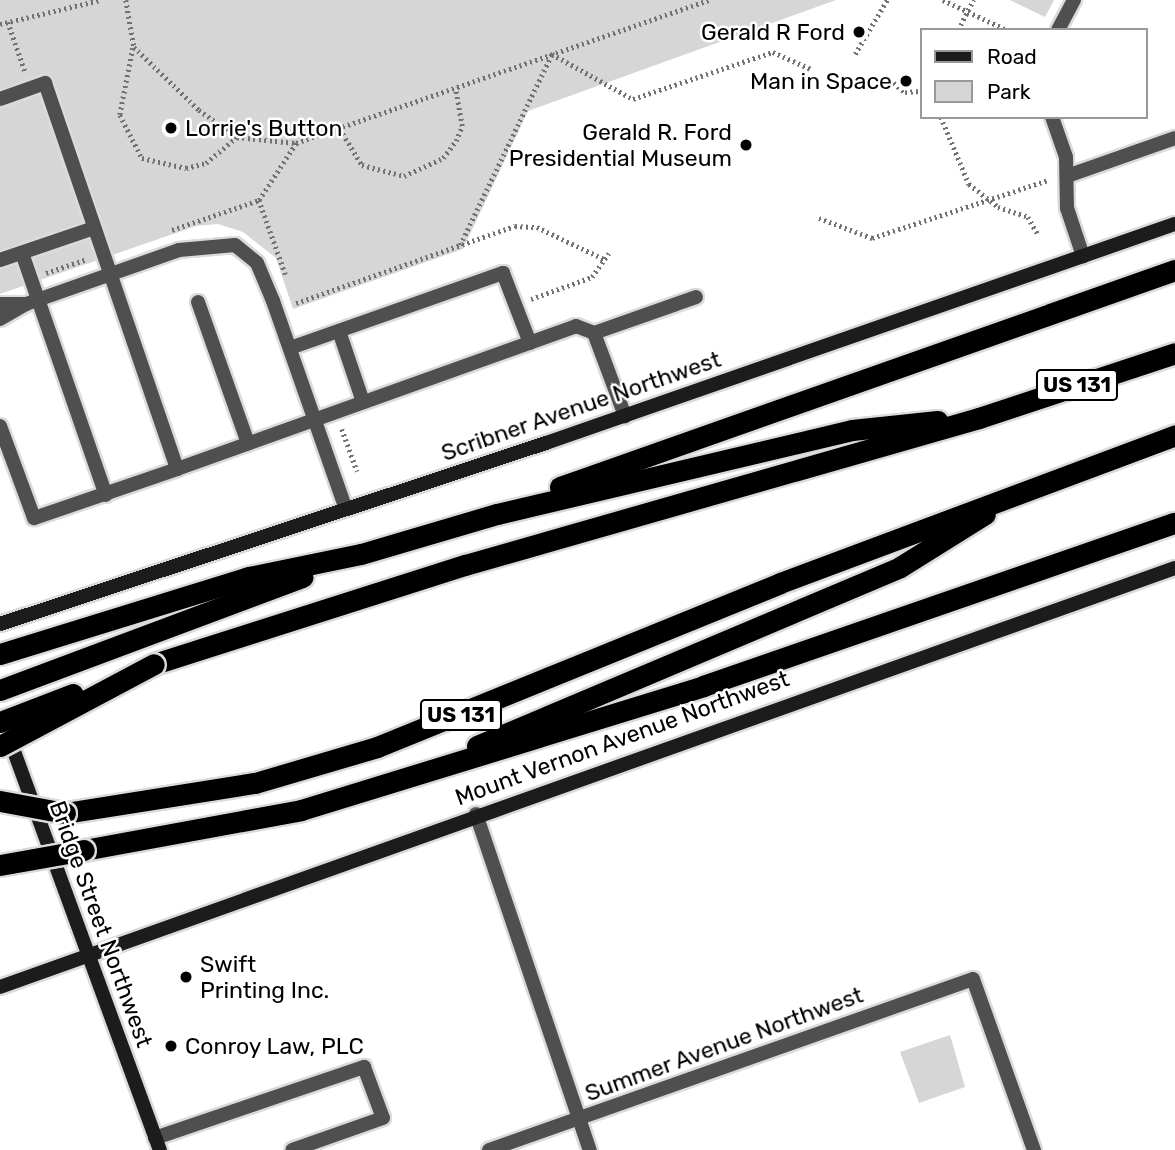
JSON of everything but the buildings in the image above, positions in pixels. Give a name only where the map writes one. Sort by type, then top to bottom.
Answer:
[{"type":"highway","points":[[497,514],[1175,270]]},
{"type":"highway","name":"US 131","points":[[0,722],[154,664],[465,565],[979,418],[1175,353]]},
{"type":"highway","points":[[0,690],[361,554],[497,514],[852,430],[979,418]]},
{"type":"highway","name":"US 131","points":[[0,816],[129,806],[255,783],[377,747],[1021,490],[1175,435]]},
{"type":"highway","points":[[425,771],[901,568],[1021,490]]},
{"type":"highway","points":[[0,865],[143,842],[301,810],[691,690],[1175,523]]},
{"type":"highway","points":[[0,654],[249,578],[361,554]]},
{"type":"highway","points":[[0,746],[154,664]]},
{"type":"highway","points":[[0,801],[65,813]]},
{"type":"highway","points":[[0,850],[84,850]]},
{"type":"street","points":[[1059,28],[1074,0]]},
{"type":"street","points":[[0,99],[45,83],[108,275],[177,469]]},
{"type":"street","points":[[1053,119],[1067,174],[1067,208],[1083,256]]},
{"type":"street","points":[[1067,174],[1175,138]]},
{"type":"street","name":"Scribner Avenue Northwest","points":[[0,624],[625,416],[1175,224]]},
{"type":"street","points":[[0,260],[94,228]]},
{"type":"street","points":[[0,319],[32,301],[207,243],[235,245],[257,263],[290,348],[312,420],[346,509]]},
{"type":"street","points":[[22,253],[31,279],[32,301],[106,495]]},
{"type":"street","points":[[290,348],[503,273],[530,343]]},
{"type":"street","points":[[0,426],[34,518],[106,495],[576,327],[594,333],[696,297]]},
{"type":"street","points":[[0,304],[32,301]]},
{"type":"street","points":[[198,302],[248,443]]},
{"type":"street","points":[[339,331],[363,402]]},
{"type":"street","points":[[594,333],[625,416]]},
{"type":"street","name":"Mount Vernon Avenue Northwest","points":[[0,987],[477,814],[1175,568]]},
{"type":"street","name":"Bridge Street Northwest","points":[[0,713],[158,1144]]},
{"type":"street","points":[[477,814],[590,1150]]},
{"type":"street","name":"Summer Avenue Northwest","points":[[489,1150],[973,979],[1034,1150]]},
{"type":"street","points":[[158,1144],[364,1067],[383,1118],[292,1150]]},
{"type":"path","points":[[0,24],[101,0]]},
{"type":"path","points":[[126,0],[134,47],[120,115],[142,158],[186,168],[206,163],[237,137]]},
{"type":"path","points":[[134,47],[237,137],[296,143],[710,0]]},
{"type":"path","points":[[855,54],[887,0]]},
{"type":"path","points":[[943,0],[1003,28]]},
{"type":"path","points":[[959,28],[973,0]]},
{"type":"path","points":[[8,22],[31,88]]},
{"type":"path","points":[[552,54],[633,99],[773,51],[811,69]]},
{"type":"path","points":[[460,245],[552,54]]},
{"type":"path","points":[[885,76],[905,92],[920,91]]},
{"type":"path","points":[[340,129],[362,165],[404,176],[443,158],[456,141],[462,126],[455,88]]},
{"type":"path","points":[[942,119],[956,164],[985,199],[1028,217],[1038,234]]},
{"type":"path","points":[[168,231],[259,200],[296,143]]},
{"type":"path","points":[[818,218],[865,239],[1067,174]]},
{"type":"path","points":[[259,200],[310,342]]},
{"type":"path","points":[[296,303],[460,245],[530,225],[606,260]]},
{"type":"path","points":[[531,299],[592,277],[609,253]]},
{"type":"path","points":[[31,279],[103,254]]},
{"type":"path","points":[[335,411],[357,471]]},
{"type":"green space","points":[[0,0],[836,0],[528,111],[463,249],[293,309],[276,258],[243,232],[218,224],[196,226],[0,294]]},
{"type":"green space","points":[[1010,0],[1054,0],[1045,17]]},
{"type":"green space","points":[[950,1035],[965,1087],[919,1103],[900,1052]]},
{"type":"place","name":"Gerald R Ford","points":[[859,32]]},
{"type":"place","name":"Man in Space","points":[[906,81]]},
{"type":"place","name":"Lorrie's Button","points":[[171,128]]},
{"type":"place","name":"Gerald R. Ford Presidential Museum","points":[[746,145]]},
{"type":"place","name":"Swift Printing Inc.","points":[[186,977]]},
{"type":"place","name":"Conroy Law, PLC","points":[[171,1046]]}]
